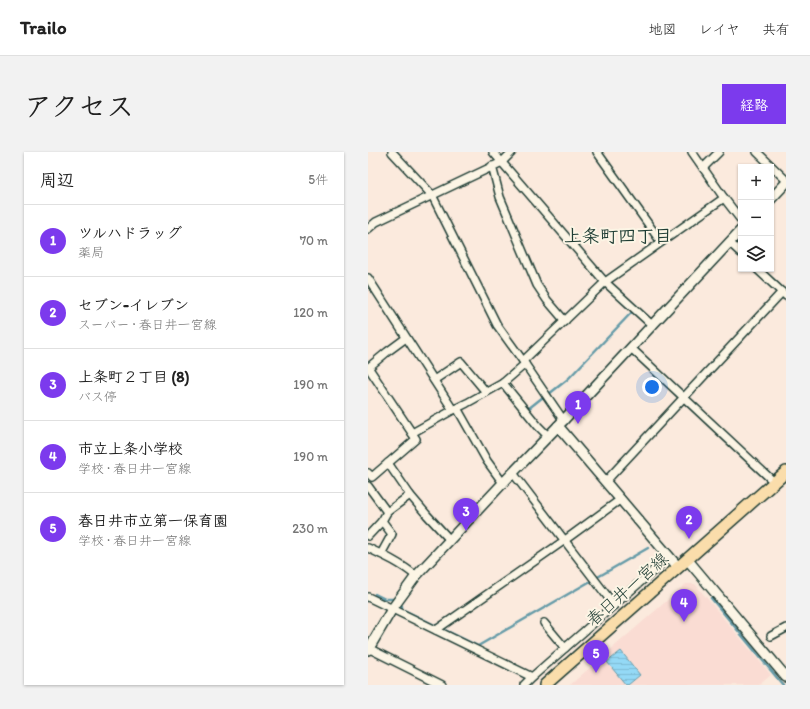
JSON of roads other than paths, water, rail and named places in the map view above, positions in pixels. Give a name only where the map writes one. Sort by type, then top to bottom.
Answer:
[{"type":"main road","name":"春日井一宮線","points":[[545,685],[786,472]]},
{"type":"street","points":[[392,152],[432,195],[497,325],[524,362],[561,424],[620,499],[678,567]]},
{"type":"street","points":[[493,152],[605,282],[652,325]]},
{"type":"street","points":[[368,229],[376,222],[502,162],[512,152]]},
{"type":"street","points":[[597,152],[661,242]]},
{"type":"street","points":[[692,152],[738,216]]},
{"type":"street","points":[[703,168],[719,152]]},
{"type":"street","points":[[756,152],[786,180]]},
{"type":"street","points":[[492,166],[500,198],[537,285],[547,300],[565,321]]},
{"type":"street","points":[[774,196],[786,183]]},
{"type":"street","points":[[412,433],[503,383],[605,282],[724,198]]},
{"type":"street","points":[[442,685],[368,649],[392,609],[416,576],[503,483],[561,424],[738,233]]},
{"type":"street","points":[[730,242],[738,250]]},
{"type":"street","points":[[606,481],[683,398],[784,294],[760,272]]},
{"type":"street","points":[[369,282],[503,483]]},
{"type":"street","points":[[369,476],[372,477],[416,439],[368,367],[406,338]]},
{"type":"street","points":[[631,348],[774,482]]},
{"type":"street","points":[[434,380],[461,362],[486,392]]},
{"type":"street","points":[[503,383],[548,436]]},
{"type":"street","points":[[388,463],[410,495],[427,516],[450,540]]},
{"type":"street","points":[[513,473],[614,605]]},
{"type":"street","points":[[368,486],[387,512]]},
{"type":"street","points":[[368,536],[382,522],[387,512],[410,495]]},
{"type":"street","points":[[436,630],[565,540],[620,499]]},
{"type":"street","points":[[381,554],[392,534],[382,522]]},
{"type":"street","points":[[368,548],[407,569],[416,576]]},
{"type":"street","points":[[524,685],[670,557]]},
{"type":"street","points":[[687,559],[786,677]]},
{"type":"street","points":[[368,597],[532,677]]},
{"type":"street","points":[[544,623],[565,648]]},
{"type":"street","points":[[771,636],[786,628]]},
{"type":"water","points":[[621,651],[640,675],[628,685],[626,685],[607,662]]},
{"type":"waterway","points":[[549,394],[568,379],[632,312]]},
{"type":"waterway","points":[[528,409],[543,397]]},
{"type":"waterway","points":[[402,606],[402,609],[478,646],[648,548]]},
{"type":"waterway","points":[[375,594],[385,599],[393,599]]},
{"type":"waterway","points":[[711,598],[783,685]]},
{"type":"place","name":"ツルハドラッグ","points":[[578,424]]},
{"type":"place","name":"上条町２丁目 (8)","points":[[466,531]]},
{"type":"place","name":"セブン-イレブン","points":[[689,539]]},
{"type":"place","name":"市立上条小学校","points":[[684,622]]},
{"type":"place","name":"春日井市立第一保育園","points":[[596,673]]},
{"type":"district","name":"上条町四丁目","points":[[618,236]]}]
